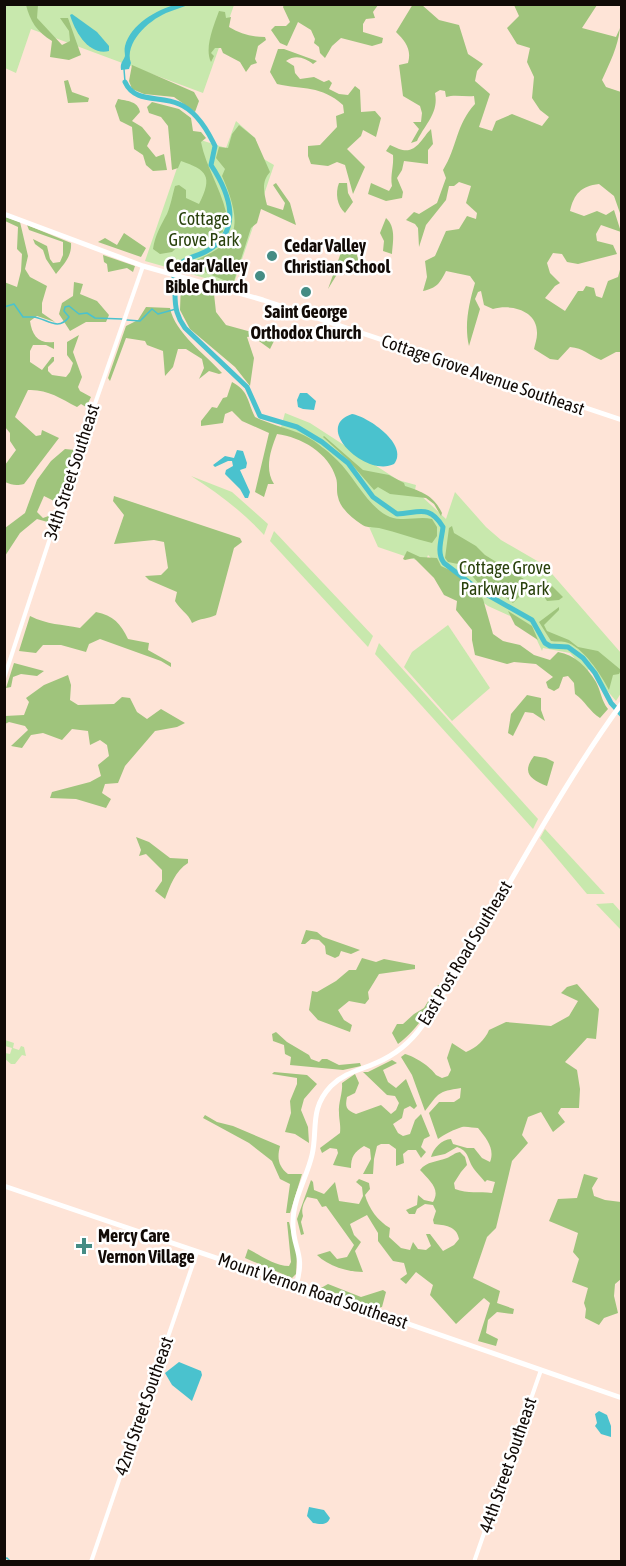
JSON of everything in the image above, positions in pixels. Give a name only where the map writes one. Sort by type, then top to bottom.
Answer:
[{"type":"main road","name":"Cottage Grove Avenue Southeast","points":[[4,214],[143,266],[283,307],[621,420]]},
{"type":"main road","name":"East Post Road Southeast","points":[[296,1285],[301,1262],[293,1226],[293,1212],[312,1156],[314,1119],[323,1097],[331,1085],[344,1076],[374,1064],[401,1049],[422,1026],[568,784],[621,703]]},
{"type":"main road","name":"Mount Vernon Road Southeast","points":[[4,1186],[621,1398]]},
{"type":"street","name":"34th Street Southeast","points":[[4,678],[84,433],[143,266]]},
{"type":"street","name":"42nd Street Southeast","points":[[91,1562],[197,1251]]},
{"type":"street","name":"44th Street Southeast","points":[[474,1562],[541,1369]]},
{"type":"green space","points":[[413,4],[422,5],[439,20],[459,25],[468,54],[483,64],[477,71],[475,81],[490,94],[479,127],[492,131],[496,121],[512,114],[542,126],[549,117],[540,110],[532,98],[534,77],[527,62],[530,48],[517,44],[507,28],[519,16],[514,5],[597,5],[582,28],[616,37],[620,28],[616,48],[602,80],[606,87],[621,92],[621,216],[614,196],[599,184],[579,192],[570,211],[584,216],[597,211],[606,215],[614,210],[621,232],[601,225],[596,234],[597,241],[613,245],[617,254],[578,264],[567,262],[562,254],[553,253],[547,263],[550,273],[560,283],[545,298],[565,311],[578,291],[583,291],[586,286],[594,288],[596,296],[602,298],[608,281],[618,277],[621,266],[621,352],[616,352],[601,360],[583,350],[570,347],[558,360],[550,359],[534,349],[537,336],[536,326],[528,314],[515,308],[493,309],[484,305],[481,291],[475,299],[480,309],[469,346],[468,314],[475,283],[470,276],[446,271],[437,284],[423,291],[427,277],[425,261],[435,256],[446,231],[459,229],[467,216],[476,219],[477,213],[466,203],[471,186],[459,182],[454,186],[449,186],[446,200],[426,225],[419,247],[418,228],[406,220],[414,212],[419,214],[437,203],[446,178],[443,170],[460,128],[475,104],[474,96],[446,97],[445,91],[440,90],[435,93],[433,112],[417,141],[411,143],[419,129],[413,122],[421,122],[422,113],[420,106],[403,96],[399,65],[408,63],[409,54],[405,42],[396,32]]},
{"type":"green space","points":[[5,5],[234,5],[203,93],[31,29],[16,73],[5,68]]},
{"type":"green space","points":[[26,5],[38,5],[37,18],[62,45],[70,41],[69,31],[60,18],[68,18],[81,55],[69,60],[50,57],[52,41],[35,26]]},
{"type":"green space","points":[[284,5],[378,5],[373,12],[375,18],[366,19],[363,24],[363,32],[383,38],[382,43],[372,46],[341,38],[332,46],[325,58],[314,43],[315,39],[311,30],[298,22],[287,46],[280,43],[271,30],[275,26],[286,26],[290,22]]},
{"type":"green space","points":[[219,11],[225,12],[226,18],[231,17],[229,27],[246,35],[265,37],[266,40],[258,46],[255,59],[257,63],[251,65],[246,72],[240,62],[223,53],[221,48],[215,48],[211,53],[214,56],[211,62],[209,43]]},
{"type":"green space","points":[[278,49],[317,61],[313,64],[297,57],[286,61],[294,66],[295,73],[300,79],[314,77],[324,82],[329,80],[332,83],[329,89],[339,94],[348,95],[355,86],[360,90],[361,112],[375,111],[381,118],[376,137],[363,130],[361,136],[347,149],[365,167],[353,194],[345,165],[337,162],[328,166],[311,164],[308,156],[308,146],[320,145],[337,127],[336,116],[344,113],[343,105],[319,91],[277,84],[270,72]]},
{"type":"green space","points":[[132,65],[194,92],[199,101],[195,112],[174,97],[144,94],[132,89],[129,81]]},
{"type":"green space","points":[[68,80],[72,92],[89,98],[88,102],[68,103],[64,81]]},
{"type":"green space","points":[[118,99],[132,102],[139,108],[140,112],[132,121],[142,127],[151,138],[147,146],[156,157],[164,154],[167,170],[153,171],[146,165],[143,155],[134,149],[132,127],[120,121],[115,106]]},
{"type":"green space","points":[[152,102],[179,109],[191,118],[193,131],[201,132],[206,138],[201,142],[203,151],[226,212],[220,217],[223,232],[209,237],[196,235],[185,240],[172,252],[160,254],[153,249],[154,244],[168,211],[175,186],[179,185],[186,190],[186,198],[199,204],[206,187],[206,180],[202,171],[181,161],[178,168],[172,170],[168,126],[161,117],[149,113],[147,107]]},
{"type":"green space","name":"Cottage Grove Park","points":[[236,121],[255,138],[262,158],[274,165],[233,286],[145,261],[188,136],[226,148]]},
{"type":"green space","points":[[239,125],[255,138],[270,172],[264,183],[267,205],[283,210],[285,203],[273,185],[276,183],[290,203],[296,225],[261,209],[257,223],[251,228],[233,284],[188,265],[220,247],[233,232],[233,208],[222,176],[225,169],[216,158],[219,147],[228,148],[232,134]]},
{"type":"green space","points":[[431,129],[433,144],[428,150],[428,164],[404,161],[397,178],[403,192],[402,198],[386,201],[368,194],[371,183],[389,191],[392,186],[393,155],[386,151],[390,145],[410,150],[418,145]]},
{"type":"green space","points":[[339,183],[347,183],[348,193],[353,202],[345,213],[338,199]]},
{"type":"green space","points":[[5,217],[20,222],[28,256],[25,269],[30,277],[47,286],[42,303],[42,313],[55,322],[37,316],[30,321],[37,338],[44,342],[54,342],[54,349],[46,345],[33,345],[30,351],[30,362],[42,370],[54,357],[48,371],[52,375],[66,377],[73,363],[67,355],[67,342],[79,335],[73,352],[82,377],[78,387],[80,391],[91,397],[86,407],[81,404],[77,407],[59,397],[28,390],[15,417],[36,436],[41,435],[42,430],[59,438],[24,484],[19,485],[5,482],[5,465],[16,450],[10,441],[10,433],[5,427],[4,282],[17,287],[22,254],[17,249],[18,227],[5,221]]},
{"type":"green space","points":[[386,218],[393,230],[392,254],[383,251],[384,241],[380,233]]},
{"type":"green space","points":[[27,225],[71,243],[69,256],[56,274],[43,250],[35,244],[33,239],[47,246],[53,263],[60,262],[63,255],[63,242],[29,230]]},
{"type":"green space","points":[[124,233],[146,248],[141,257],[98,242],[105,238],[117,245]]},
{"type":"green space","points":[[344,244],[355,247],[359,263],[353,274],[339,271],[328,289]]},
{"type":"green space","points":[[103,255],[135,266],[133,272],[127,268],[108,272]]},
{"type":"green space","points":[[74,282],[83,284],[80,294],[97,301],[109,315],[106,322],[86,322],[70,331],[59,314],[62,303],[73,296]]},
{"type":"green space","points":[[181,282],[214,294],[216,312],[226,325],[270,337],[274,341],[270,349],[252,336],[247,337],[254,358],[250,386],[235,367],[190,329],[180,310]]},
{"type":"green space","points":[[146,307],[170,308],[184,335],[222,373],[209,371],[199,379],[204,368],[202,359],[186,349],[178,349],[173,367],[165,376],[163,351],[147,345],[145,341],[126,338],[110,381],[108,378],[126,326],[138,320]]},
{"type":"green space","points":[[232,382],[245,393],[255,417],[299,433],[319,445],[333,456],[382,513],[395,518],[432,519],[437,527],[437,536],[432,543],[365,526],[358,522],[341,505],[337,495],[336,478],[327,461],[313,448],[286,436],[277,434],[271,452],[269,472],[274,484],[268,484],[264,497],[255,492],[269,433],[242,421],[232,411],[225,414],[223,423],[201,426],[201,421],[212,407],[217,408],[223,398],[227,397]]},
{"type":"green space","name":"Cottage Grove Parkway Park","points":[[285,413],[310,423],[398,480],[416,485],[415,490],[446,519],[455,492],[486,527],[501,540],[539,562],[621,653],[621,693],[616,701],[589,669],[587,672],[570,653],[543,648],[542,651],[530,625],[488,606],[451,579],[428,555],[425,563],[378,547],[342,466],[322,447],[300,434],[281,427]]},
{"type":"green space","points":[[324,436],[363,470],[389,475],[404,483],[405,486],[427,495],[439,507],[441,516],[434,504],[426,498],[390,494],[378,487],[374,490]]},
{"type":"green space","points":[[65,449],[75,450],[58,503],[44,496],[37,512],[43,518],[54,514],[51,523],[37,519],[20,533],[5,556],[5,528],[25,513],[37,480],[51,461]]},
{"type":"green space","points":[[191,476],[232,492],[268,524],[264,535],[229,503]]},
{"type":"green space","points":[[114,496],[240,538],[242,542],[234,548],[216,615],[192,623],[175,601],[177,592],[145,576],[161,575],[168,568],[164,542],[154,540],[114,544],[124,515],[113,501]]},
{"type":"green space","points":[[452,526],[454,533],[532,584],[513,603],[500,593],[479,584],[463,565],[448,562],[445,558],[449,528]]},
{"type":"green space","points":[[274,531],[373,636],[368,647],[270,541]]},
{"type":"green space","points":[[407,551],[420,557],[437,558],[441,566],[454,572],[483,599],[493,634],[503,641],[520,645],[534,655],[550,660],[558,652],[580,662],[596,682],[608,709],[600,718],[596,716],[575,694],[574,683],[568,676],[563,677],[559,688],[554,691],[548,688],[546,682],[553,677],[536,664],[514,662],[507,664],[475,655],[472,630],[456,610],[457,601],[444,595],[434,578],[414,558],[403,559]]},
{"type":"green space","points":[[545,579],[563,597],[559,600],[547,601],[541,592],[540,583]]},
{"type":"green space","points":[[559,607],[559,610],[544,625],[547,631],[569,640],[578,647],[598,651],[621,670],[619,674],[613,675],[609,690],[585,655],[565,642],[551,641],[539,622]]},
{"type":"green space","points":[[508,611],[532,626],[538,640],[515,625]]},
{"type":"green space","points":[[96,612],[116,621],[128,639],[149,643],[148,650],[171,663],[171,667],[161,661],[100,639],[89,644],[86,652],[61,645],[43,645],[36,653],[19,651],[30,616],[49,623],[80,628]]},
{"type":"green space","points":[[448,625],[490,688],[452,721],[404,667],[412,652]]},
{"type":"green space","points":[[379,643],[538,819],[533,829],[375,654]]},
{"type":"green space","points":[[14,663],[44,671],[37,676],[21,674],[13,677],[11,687],[6,688]]},
{"type":"green space","points":[[68,675],[71,685],[70,700],[78,705],[114,704],[122,697],[130,698],[137,712],[147,719],[161,709],[185,723],[177,727],[155,731],[125,766],[118,783],[105,784],[102,793],[111,799],[106,808],[76,799],[50,798],[52,792],[90,782],[101,776],[98,765],[109,756],[107,745],[100,740],[90,745],[88,731],[72,729],[62,740],[43,733],[31,735],[22,748],[11,746],[28,730],[25,726],[9,722],[5,724],[5,716],[24,715],[29,702],[26,698],[44,685]]},
{"type":"green space","points":[[527,695],[541,698],[541,710],[545,721],[533,713],[525,712],[513,736],[508,733],[511,714]]},
{"type":"green space","points":[[534,756],[554,762],[547,786],[532,778],[528,771]]},
{"type":"green space","points":[[545,829],[605,894],[587,894],[540,838]]},
{"type":"green space","points":[[136,837],[149,842],[170,858],[188,859],[188,863],[174,879],[165,899],[155,891],[162,881],[162,870],[146,854],[139,856],[141,850]]},
{"type":"green space","points":[[613,903],[621,912],[621,930],[596,904]]},
{"type":"green space","points":[[306,930],[317,932],[323,937],[360,950],[351,954],[341,951],[335,958],[326,954],[325,946],[319,940],[311,939],[301,944]]},
{"type":"green space","points":[[362,958],[376,962],[384,959],[415,965],[415,969],[379,974],[368,992],[369,999],[365,1004],[349,1001],[338,1010],[344,1020],[352,1025],[350,1032],[318,1020],[309,1010],[312,991],[317,992],[349,970],[356,970]]},
{"type":"green space","points":[[577,984],[599,1009],[596,1039],[587,1038],[565,1062],[577,1070],[580,1089],[579,1108],[561,1108],[558,1113],[565,1122],[553,1132],[541,1112],[528,1117],[522,1135],[528,1143],[512,1161],[496,1228],[487,1237],[473,1278],[500,1291],[497,1303],[514,1309],[513,1314],[497,1312],[488,1320],[486,1333],[498,1339],[496,1346],[478,1341],[490,1303],[484,1298],[456,1324],[430,1295],[433,1285],[416,1272],[406,1284],[400,1279],[407,1274],[404,1263],[393,1261],[378,1241],[378,1233],[367,1215],[350,1224],[354,1235],[361,1242],[355,1251],[363,1272],[338,1268],[317,1255],[330,1251],[337,1259],[347,1257],[354,1245],[326,1206],[322,1207],[317,1199],[307,1197],[301,1222],[304,1234],[301,1235],[297,1219],[311,1180],[314,1190],[324,1194],[335,1182],[339,1201],[359,1204],[363,1196],[362,1187],[356,1182],[359,1179],[369,1183],[370,1189],[365,1195],[369,1205],[374,1214],[390,1228],[389,1237],[401,1248],[410,1250],[413,1242],[418,1249],[426,1250],[431,1246],[426,1234],[430,1234],[443,1251],[454,1245],[459,1239],[456,1231],[450,1227],[434,1224],[436,1211],[433,1205],[425,1204],[417,1209],[415,1214],[409,1214],[406,1210],[417,1205],[418,1195],[424,1200],[433,1202],[435,1197],[433,1185],[420,1170],[429,1163],[460,1152],[465,1157],[467,1165],[454,1183],[455,1189],[492,1193],[495,1182],[487,1180],[485,1182],[461,1149],[457,1147],[445,1154],[431,1157],[438,1145],[448,1139],[451,1139],[453,1144],[474,1148],[482,1158],[490,1162],[491,1148],[478,1128],[462,1127],[438,1139],[429,1113],[439,1102],[454,1102],[460,1098],[461,1088],[440,1094],[425,1111],[412,1075],[401,1057],[405,1054],[409,1055],[426,1065],[436,1075],[442,1078],[448,1076],[451,1070],[447,1058],[452,1043],[466,1052],[480,1043],[489,1030],[506,1022],[551,1026],[569,1016],[578,1001],[561,993],[567,987]]},
{"type":"green space","points":[[438,985],[442,986],[423,1018],[398,1044],[392,1033],[397,1024],[403,1024],[424,1008]]},
{"type":"green space","points":[[276,1032],[287,1042],[309,1055],[311,1059],[319,1062],[327,1059],[339,1065],[360,1063],[361,1066],[343,1070],[290,1065],[291,1057],[285,1054],[284,1045],[273,1041],[272,1034]]},
{"type":"green space","points":[[5,1040],[14,1043],[13,1048],[19,1050],[21,1046],[24,1047],[26,1056],[22,1055],[15,1064],[11,1064],[5,1059],[5,1053],[10,1054],[12,1048],[5,1046]]},
{"type":"green space","points":[[392,1060],[397,1063],[383,1070],[388,1082],[396,1088],[406,1079],[417,1106],[414,1109],[410,1106],[404,1109],[402,1118],[393,1124],[398,1133],[403,1136],[410,1134],[415,1120],[421,1114],[430,1136],[424,1139],[421,1147],[426,1152],[421,1158],[416,1150],[408,1150],[403,1154],[404,1163],[396,1166],[396,1149],[389,1144],[381,1144],[377,1146],[373,1174],[363,1174],[371,1159],[370,1149],[364,1146],[354,1155],[351,1168],[333,1165],[338,1153],[337,1149],[330,1148],[322,1153],[320,1148],[340,1133],[339,1109],[342,1083],[355,1074],[359,1083],[355,1093],[347,1097],[348,1110],[356,1114],[381,1105],[391,1114],[399,1103],[395,1096],[387,1095],[363,1072],[368,1072]]},
{"type":"green space","points":[[274,1072],[307,1075],[317,1084],[304,1099],[301,1110],[308,1127],[309,1143],[295,1134],[285,1132],[291,1113],[290,1101],[297,1078],[272,1074]]},
{"type":"green space","points":[[205,1115],[217,1122],[233,1126],[280,1146],[279,1158],[282,1168],[288,1174],[302,1174],[290,1213],[286,1213],[290,1184],[280,1179],[272,1161],[249,1143],[203,1118]]},
{"type":"green space","points":[[584,1174],[598,1178],[592,1188],[594,1196],[621,1202],[621,1279],[615,1284],[614,1296],[618,1313],[604,1318],[599,1325],[585,1318],[584,1303],[588,1288],[572,1282],[579,1259],[573,1252],[578,1233],[549,1221],[558,1199],[577,1198]]},
{"type":"green space","points":[[287,1222],[289,1222],[297,1254],[296,1274],[292,1278],[245,1258],[248,1249],[273,1262],[289,1266],[291,1262]]},
{"type":"green space","points":[[328,1284],[361,1297],[383,1290],[386,1292],[382,1307],[378,1308],[321,1288]]},
{"type":"water","points":[[177,4],[188,5],[166,13],[145,27],[134,40],[129,69],[121,70],[125,46],[133,31],[153,14]]},
{"type":"water","points":[[72,14],[97,32],[109,46],[109,51],[95,50],[84,41],[72,22],[70,15]]},
{"type":"water","points":[[300,393],[307,393],[316,401],[314,410],[298,407],[297,400]]},
{"type":"water","points":[[352,414],[377,426],[392,441],[397,457],[394,464],[383,466],[370,464],[358,458],[348,449],[340,439],[338,429],[341,420]]},
{"type":"water","points":[[237,450],[243,451],[247,463],[246,468],[240,470],[250,492],[248,498],[245,498],[240,489],[225,474],[226,470],[233,466],[232,461],[215,467],[213,465],[225,456],[234,458]]},
{"type":"water","points":[[179,1362],[201,1371],[202,1375],[192,1401],[172,1385],[165,1373]]},
{"type":"water","points":[[599,1411],[607,1415],[611,1426],[611,1437],[601,1434],[595,1426],[597,1423],[595,1414]]},
{"type":"water","points":[[309,1507],[324,1510],[330,1518],[329,1521],[323,1524],[313,1523],[307,1516]]},
{"type":"waterway","points":[[124,69],[125,82]]},
{"type":"waterway","points":[[125,82],[129,89],[141,96],[172,101],[190,110],[207,131],[215,146],[211,165],[228,200],[229,223],[225,234],[217,244],[182,262],[175,270],[176,308],[185,328],[247,387],[260,416],[297,427],[322,442],[348,463],[373,497],[397,514],[423,512],[433,515],[443,527],[440,555],[444,563],[479,590],[532,620],[545,643],[550,646],[568,647],[583,658],[595,673],[611,703],[622,715]]},
{"type":"waterway","points":[[4,307],[14,304],[23,317],[38,318],[56,324],[69,317],[64,311],[65,307],[69,306],[79,314],[87,313],[95,318],[122,319]]},
{"type":"waterway","points":[[127,320],[140,321],[152,309],[158,314],[176,309]]},
{"type":"waterway","points":[[4,1559],[7,1558],[11,1562]]},
{"type":"place","name":"Cedar Valley Christian School","points":[[272,256]]},
{"type":"place","name":"Cedar Valley Bible Church","points":[[260,276]]},
{"type":"place","name":"Saint George Orthodox Church","points":[[306,292]]},
{"type":"place","name":"Mercy Care Vernon Village","points":[[84,1246]]}]
